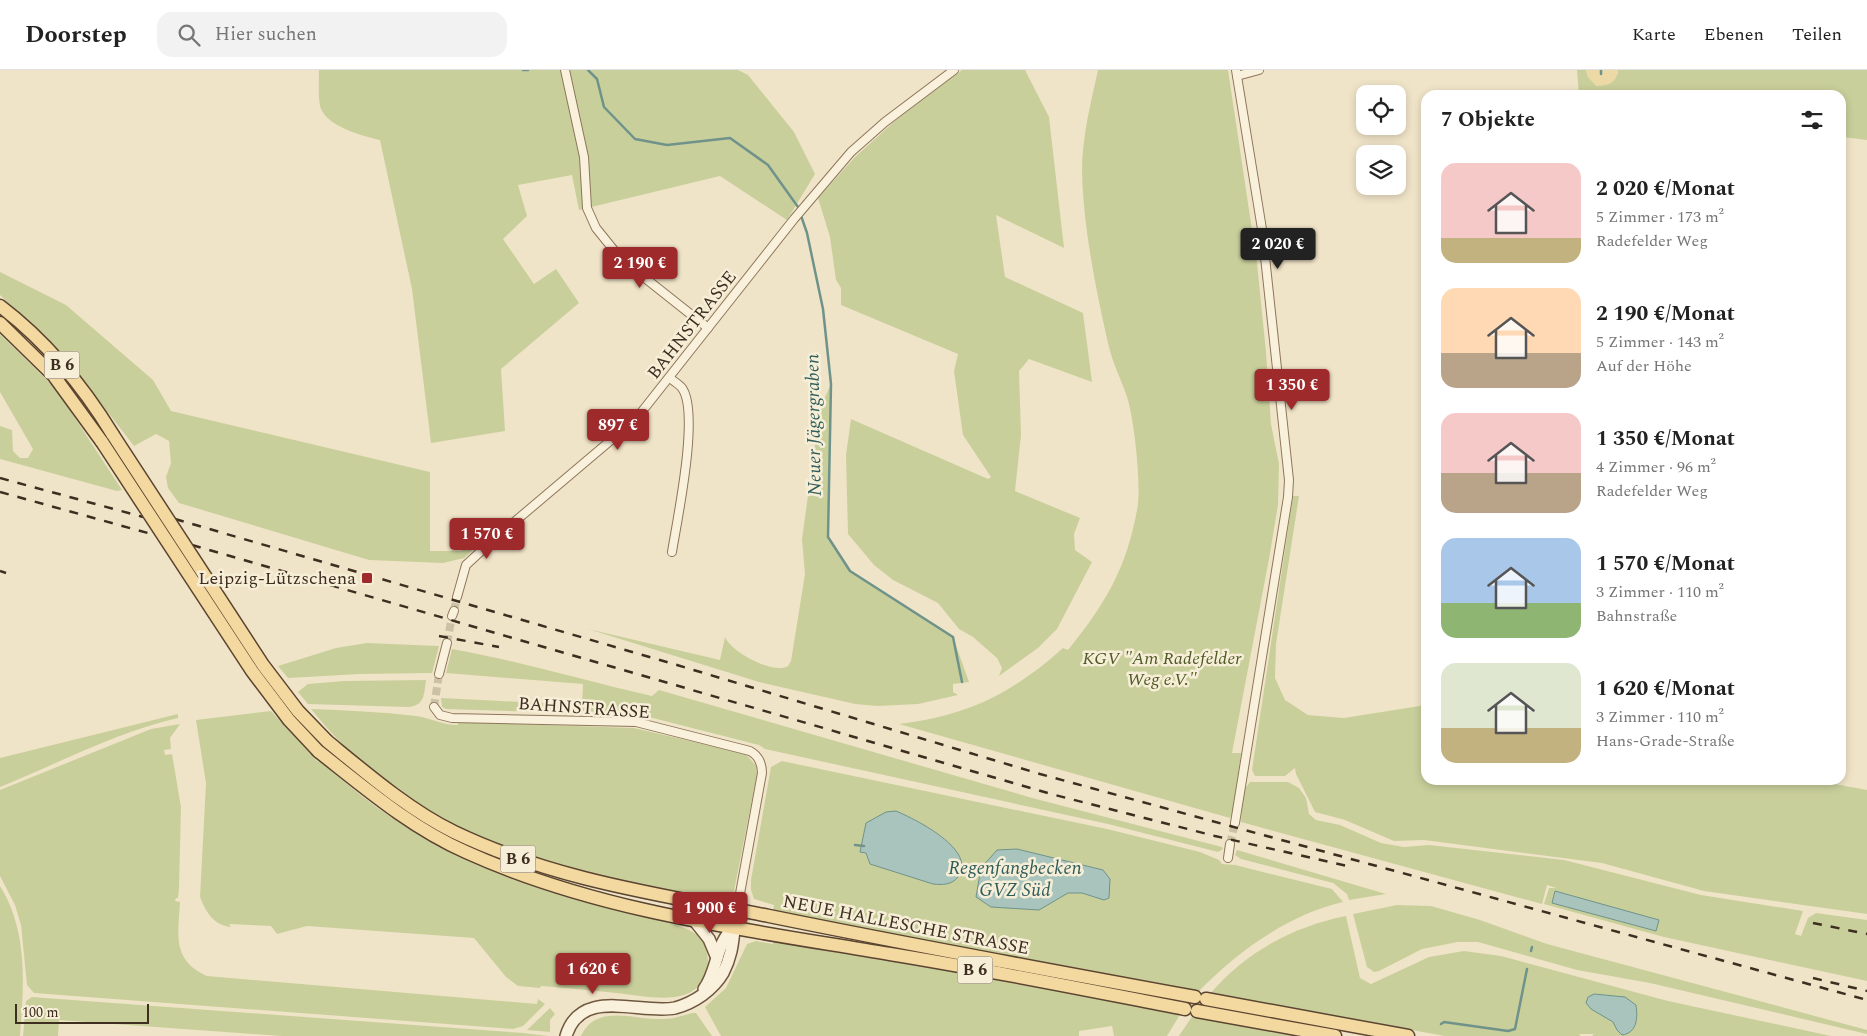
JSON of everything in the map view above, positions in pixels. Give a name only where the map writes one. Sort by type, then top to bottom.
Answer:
[{"type":"main road","name":"NEUE HALLESCHE STRASSE","points":[[0,306],[19,321],[88,395],[107,438],[252,671],[289,720],[383,787],[453,831],[533,865],[596,882],[1408,1036]]},
{"type":"main road","name":"NEUE HALLESCHE STRASSE","points":[[0,323],[54,376],[107,438]]},
{"type":"main road","name":"NEUE HALLESCHE STRASSE","points":[[323,746],[405,820],[464,852],[528,877],[604,900],[734,927],[1335,1036]]},
{"type":"street","points":[[565,70],[584,157],[587,208],[596,228],[621,258],[708,328]]},
{"type":"street","name":"BAHNSTRASSE","points":[[457,597],[466,565],[493,540],[622,433],[670,378],[794,219],[865,138],[954,70]]},
{"type":"street","points":[[1235,823],[1288,497],[1289,480],[1262,229],[1236,73],[1259,70]]},
{"type":"street","points":[[670,378],[681,388],[688,414],[682,491],[672,552]]},
{"type":"street","points":[[439,674],[447,643]]},
{"type":"street","name":"BAHNSTRASSE","points":[[434,707],[440,715],[452,718],[636,722],[750,751],[760,760],[762,773],[737,910]]},
{"type":"street","points":[[1228,858],[1230,844]]},
{"type":"street","points":[[566,1036],[576,1018],[594,1008],[628,1006],[674,1008],[698,998],[714,986],[723,973],[733,947],[737,910]]},
{"type":"street","points":[[692,919],[709,939],[717,958]]},
{"type":"street","points":[[698,998],[709,983],[722,939],[734,927]]},
{"type":"green space","points":[[319,70],[738,70],[748,75],[794,132],[815,174],[787,220],[720,176],[579,210],[572,175],[518,185],[527,216],[503,239],[534,284],[556,269],[579,303],[501,369],[505,431],[431,443],[412,289],[380,140],[345,129],[323,113],[319,102]]},
{"type":"green space","points":[[962,70],[1025,70],[1049,117],[1064,248],[996,215],[1005,277],[1083,313],[1092,382],[1029,359],[1019,371],[1021,435],[1015,491],[1080,518],[1074,534],[1075,550],[1092,562],[1057,629],[1038,648],[999,676],[1002,668],[997,658],[973,637],[959,629],[938,603],[893,580],[874,565],[848,534],[846,455],[851,419],[988,479],[991,477],[963,435],[954,371],[958,354],[841,305],[841,288],[836,280],[830,237],[818,198],[855,157],[896,120]]},
{"type":"green space","name":"KGV \"Am Radefelder Weg e.V.\"","points":[[1098,70],[1228,70],[1257,263],[1271,424],[1279,464],[1278,505],[1232,753],[1241,753],[1234,806],[1230,818],[899,724],[946,715],[988,700],[1026,678],[1063,648],[1068,650],[1103,601],[1127,551],[1137,510],[1139,486],[1135,436],[1130,407],[1112,357],[1103,323],[1091,258],[1083,192],[1082,171],[1087,120]]},
{"type":"green space","points":[[1577,70],[1586,70],[1588,77],[1618,74],[1618,70],[1867,70],[1867,140],[1846,137],[1846,90],[1579,90]]},
{"type":"green space","points":[[0,272],[66,305],[153,380],[171,411],[430,472],[430,551],[461,551],[494,530],[464,558],[443,563],[369,560],[179,503],[168,488],[166,477],[171,463],[169,441],[156,434],[134,446],[65,357],[0,295]]},
{"type":"green space","points":[[0,334],[56,389],[122,490],[117,491],[0,459],[0,426],[12,430],[13,451],[20,458],[28,458],[33,449],[0,392]]},
{"type":"green space","points":[[831,384],[828,537],[850,571],[953,637],[969,682],[953,684],[953,692],[958,695],[918,704],[877,706],[855,704],[759,682],[588,629],[720,660],[725,637],[735,649],[763,665],[782,668],[788,666],[791,661],[805,574],[802,539],[820,408]]},
{"type":"green space","points":[[1293,496],[1299,496],[1276,644],[1275,678],[1285,700],[1308,715],[1344,718],[1421,706],[1421,785],[1840,785],[1867,790],[1867,914],[1704,891],[1602,863],[1424,840],[1394,841],[1345,820],[1315,812],[1296,774],[1295,768],[1285,776],[1255,776],[1252,770]]},
{"type":"green space","points":[[367,643],[439,646],[432,673],[288,678],[278,666],[336,648]]},
{"type":"green space","points":[[452,649],[503,659],[652,696],[659,690],[1036,799],[1222,847],[1223,849],[1218,852],[1108,824],[765,749],[759,745],[641,715],[446,709],[442,707],[441,698],[582,705],[583,684],[446,673]]},
{"type":"green space","points":[[426,680],[423,698],[418,704],[409,707],[308,704],[298,692],[308,684],[344,681]]},
{"type":"green space","points":[[311,709],[364,711],[416,716],[452,725],[458,725],[458,722],[634,728],[746,754],[756,766],[757,774],[734,891],[728,898],[719,900],[614,881],[547,865],[484,840],[428,811],[377,776],[332,733]]},
{"type":"green space","points":[[271,711],[318,762],[320,761],[354,790],[394,819],[454,854],[518,881],[584,901],[663,921],[696,934],[703,942],[707,954],[708,961],[704,977],[697,988],[686,994],[658,998],[541,986],[540,988],[518,986],[506,977],[474,938],[307,926],[277,934],[271,926],[229,924],[231,927],[219,924],[208,913],[200,897],[206,783],[196,720]]},
{"type":"green space","points":[[178,714],[178,718],[133,731],[0,787],[0,758]]},
{"type":"green space","points":[[180,724],[170,738],[171,749],[164,750],[165,755],[172,754],[181,807],[179,888],[178,898],[175,901],[180,902],[178,936],[183,955],[196,970],[207,976],[537,1004],[538,999],[545,1004],[523,1026],[513,1029],[34,993],[27,985],[21,925],[15,905],[0,876],[0,790],[151,729]]},
{"type":"green space","points":[[782,761],[1107,829],[1200,852],[1219,860],[1222,864],[1235,865],[1332,889],[1343,902],[1302,916],[1264,937],[1229,963],[1198,992],[773,911],[774,905],[754,899],[751,890],[751,880],[771,767]]},
{"type":"green space","points":[[1250,782],[1288,782],[1299,788],[1306,798],[1309,814],[1316,820],[1340,825],[1381,843],[1404,847],[1429,845],[1564,860],[1701,895],[1803,911],[1795,934],[1801,936],[1808,918],[1816,913],[1867,920],[1867,981],[1664,937],[1544,904],[1549,888],[1556,888],[1547,885],[1542,904],[1241,822],[1243,791]]},
{"type":"green space","points":[[1237,850],[1386,894],[1349,900],[1347,894],[1333,883],[1241,859],[1235,855]]},
{"type":"green space","points":[[0,886],[9,903],[20,940],[23,978],[20,1036],[0,1036]]},
{"type":"green space","points":[[1397,905],[1431,906],[1480,920],[1547,944],[1867,1030],[1867,1034],[1650,983],[1577,970],[1478,942],[1458,942],[1422,949],[1374,972],[1367,967],[1353,914]]},
{"type":"green space","points":[[1346,916],[1360,978],[1371,984],[1429,957],[1464,951],[1501,956],[1668,1001],[1831,1036],[1592,1036],[1594,1034],[1579,1034],[1581,1036],[1445,1036],[1210,994],[1238,966],[1271,943],[1308,927]]},
{"type":"green space","points":[[774,939],[1181,1013],[1167,1036],[1114,1036],[1112,1026],[1079,1031],[1079,1036],[721,1036],[705,1007],[726,988],[747,944],[756,941],[773,944]]},
{"type":"green space","points":[[32,997],[549,1036],[282,1036],[59,1020],[58,1036],[23,1036],[26,1001]]},
{"type":"green space","points":[[550,1008],[555,1014],[550,1020],[550,1032],[527,1030]]},
{"type":"green space","points":[[696,1013],[712,1036],[581,1036],[588,1026],[606,1016],[666,1019]]},
{"type":"green space","points":[[1193,1015],[1309,1036],[1179,1036]]},
{"type":"sand","points":[[1586,70],[1618,70],[1614,81],[1596,86],[1588,77]]},
{"type":"water","name":"Regenfangbecken GVZ Süd","points":[[896,811],[929,828],[952,846],[959,856],[962,867],[956,880],[947,884],[933,884],[870,864],[866,853],[860,852],[866,823],[886,812]]},
{"type":"water","name":"Regenfangbecken GVZ Süd","points":[[1017,849],[1103,870],[1110,879],[1109,898],[1104,900],[1082,893],[1068,893],[1039,910],[991,907],[976,897],[981,868],[997,850]]},
{"type":"water","points":[[1555,891],[1659,920],[1656,931],[1552,903]]},
{"type":"water","points":[[1594,994],[1625,997],[1636,1005],[1637,1015],[1634,1028],[1627,1034],[1622,1035],[1613,1022],[1591,1009],[1586,1003],[1588,997]]},
{"type":"waterway","name":"Neuer Jägergraben","points":[[523,70],[528,70]]},
{"type":"waterway","name":"Neuer Jägergraben","points":[[588,70],[597,79],[604,107],[635,139],[667,145],[730,138],[768,165],[798,207],[807,233],[823,309],[831,384],[828,537],[850,571],[953,637],[962,682]]},
{"type":"waterway","points":[[855,845],[864,846]]},
{"type":"waterway","points":[[1531,951],[1532,947]]},
{"type":"waterway","points":[[1441,1024],[1444,1022],[1508,1031],[1515,1029],[1527,969]]},
{"type":"tunnel","points":[[454,611],[457,597]]},
{"type":"tunnel","points":[[447,643],[452,616]]},
{"type":"tunnel","points":[[434,707],[439,674]]},
{"type":"tunnel","points":[[1230,844],[1235,823]]},
{"type":"railway","points":[[0,478],[143,517]]},
{"type":"railway","points":[[0,492],[155,535]]},
{"type":"railway","points":[[175,519],[677,665],[1040,774],[1867,1000]]},
{"type":"railway","points":[[192,545],[1051,794],[1215,836],[1347,866]]},
{"type":"railway","points":[[0,571],[6,573]]},
{"type":"railway","points":[[439,636],[499,647]]},
{"type":"railway","points":[[1813,923],[1867,934]]},
{"type":"railway","points":[[1813,978],[1867,991]]},
{"type":"place","name":"Leipzig-Lützschena","points":[[367,578]]}]
